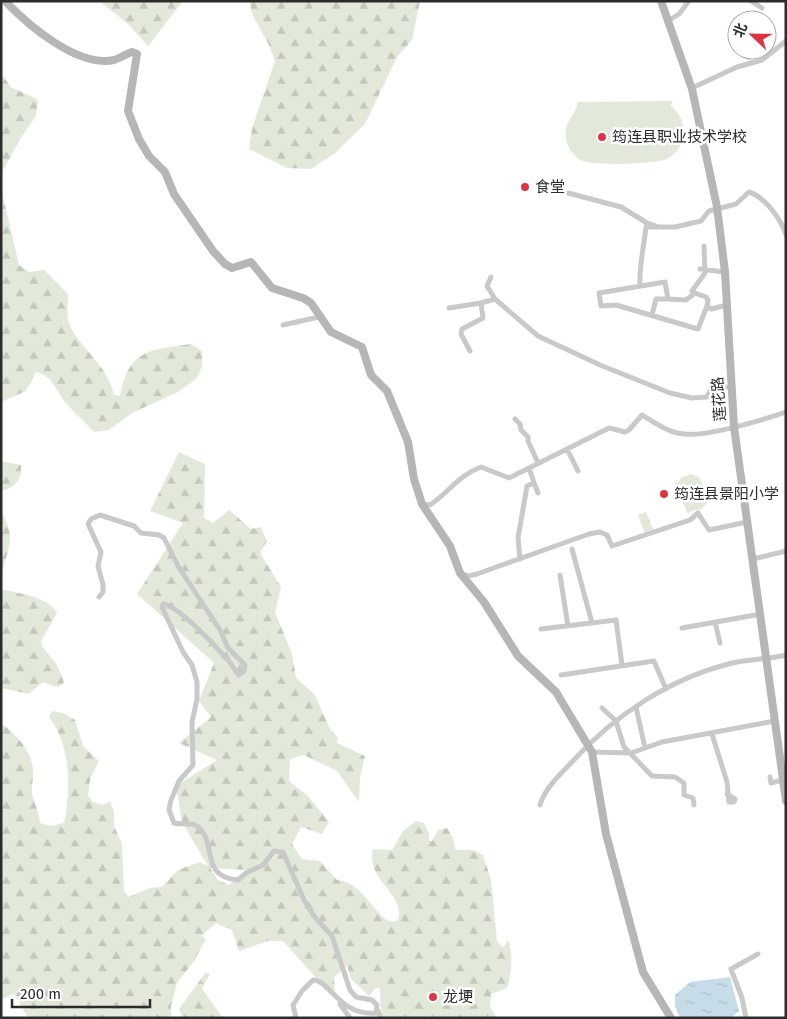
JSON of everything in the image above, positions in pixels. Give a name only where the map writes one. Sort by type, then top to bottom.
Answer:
[{"type":"street","points":[[5,1],[47,38],[71,51],[91,59],[104,61],[114,60],[132,52],[136,54],[128,111],[131,121],[149,156],[165,172],[174,194],[183,208],[225,264],[237,268],[251,262],[272,288],[303,298],[311,304],[319,317],[337,337],[362,347],[371,375],[387,391],[408,442],[414,479],[422,504],[450,546],[460,572],[484,602],[518,656],[556,692],[590,748],[606,834],[643,972],[671,1018]]},
{"type":"street","name":"莲花路","points":[[661,1],[692,88],[717,207],[725,272],[734,426],[785,795]]},
{"type":"street","points":[[668,21],[679,14],[689,1]]},
{"type":"street","points":[[751,1],[762,8]]},
{"type":"street","points":[[692,88],[737,67],[762,60],[786,41]]},
{"type":"street","points":[[568,193],[621,207],[647,223],[657,226]]},
{"type":"street","points":[[640,285],[639,273],[643,258],[646,227],[674,227],[701,221],[705,213],[717,207],[736,204],[745,193],[754,194],[768,205],[786,235]]},
{"type":"street","points":[[692,291],[706,272],[704,246]]},
{"type":"street","points":[[700,269],[706,272],[725,272]]},
{"type":"street","points":[[491,277],[487,286],[495,299],[538,336],[600,365],[687,397],[707,397],[712,387],[732,387]]},
{"type":"street","points":[[652,315],[656,299],[686,300],[695,294],[706,297],[707,306],[698,329],[616,305],[601,306],[599,293],[665,282],[668,299]]},
{"type":"street","points":[[448,308],[495,299]]},
{"type":"street","points":[[470,351],[461,334],[462,329],[483,318],[481,303]]},
{"type":"street","points":[[707,306],[711,309],[727,305]]},
{"type":"street","points":[[283,326],[319,317]]},
{"type":"street","points":[[422,504],[430,505],[448,492],[460,477],[481,467],[509,478],[609,428],[625,432],[642,415],[683,434],[734,426],[786,412]]},
{"type":"street","points":[[515,419],[520,424],[521,430],[528,437],[528,442],[538,463]]},
{"type":"street","points":[[567,448],[578,471]]},
{"type":"street","points":[[529,468],[538,493]]},
{"type":"street","points":[[520,559],[518,538],[527,486],[534,483]]},
{"type":"street","points":[[460,572],[468,576],[477,574],[589,534],[600,532],[606,535],[612,546],[690,520],[698,513],[709,530],[747,522]]},
{"type":"street","points":[[99,597],[103,592],[104,585],[98,566],[101,552],[88,524],[91,519],[100,515],[134,526],[141,533],[160,535],[164,538],[178,566],[220,630],[228,648],[240,658],[246,669],[239,675],[228,661],[188,621],[171,606],[163,604],[163,609],[183,652],[192,665],[197,682],[197,699],[192,722],[193,765],[174,788],[169,810],[171,819],[174,823],[194,824],[198,827],[208,845],[211,862],[221,876],[229,879],[238,880],[246,873],[263,865],[274,850],[283,852],[304,900],[314,916],[332,936],[350,990],[360,999],[372,1000],[377,1005],[381,1018]]},
{"type":"street","points":[[572,549],[592,623]]},
{"type":"street","points":[[753,559],[786,550]]},
{"type":"street","points":[[560,575],[568,626]]},
{"type":"street","points":[[682,628],[760,614]]},
{"type":"street","points":[[541,629],[616,620],[622,665]]},
{"type":"street","points":[[715,622],[720,643]]},
{"type":"street","points":[[540,806],[543,794],[616,721],[636,707],[666,689],[693,677],[738,662],[786,655]]},
{"type":"street","points":[[561,675],[654,660],[666,689]]},
{"type":"street","points":[[636,707],[645,748]]},
{"type":"street","points":[[602,708],[616,721],[624,747],[629,753],[652,776],[675,777],[684,782],[684,795],[693,798],[694,804]]},
{"type":"street","points":[[590,748],[629,753],[662,742],[712,734],[775,720]]},
{"type":"street","points":[[712,734],[727,782],[728,794]]},
{"type":"street","points":[[770,777],[771,783],[783,780]]},
{"type":"street","points":[[746,1018],[731,969],[758,954]]},
{"type":"street","points":[[296,1018],[293,1005],[302,991],[314,980],[322,984],[347,1007],[359,1013],[376,1013],[378,1011]]},
{"type":"street","points":[[334,995],[350,1018]]},
{"type":"green space","points":[[99,1],[183,1],[148,46],[128,24]]},
{"type":"green space","points":[[249,1],[420,1],[412,40],[397,57],[365,124],[335,153],[311,169],[287,168],[249,149],[252,128],[275,61],[269,45],[253,16]]},
{"type":"green space","points":[[1,73],[11,87],[38,100],[36,116],[20,139],[1,174]]},
{"type":"green space","points":[[673,101],[670,105],[681,118],[684,133],[683,141],[679,148],[667,159],[639,163],[589,163],[578,158],[569,147],[566,130],[577,107],[577,102]]},
{"type":"green space","points":[[1,188],[19,265],[29,272],[44,270],[68,294],[70,326],[101,367],[114,395],[120,396],[129,369],[135,360],[152,351],[163,348],[191,344],[202,351],[202,367],[197,378],[178,392],[132,413],[109,430],[94,432],[69,407],[54,384],[47,377],[36,372],[26,391],[1,402]]},
{"type":"green space","points":[[179,452],[205,464],[204,518],[213,523],[229,510],[251,529],[261,527],[267,541],[260,553],[281,587],[275,612],[292,654],[296,678],[315,695],[330,729],[338,738],[337,743],[365,756],[360,777],[359,802],[337,771],[304,755],[290,759],[289,781],[308,796],[329,822],[322,834],[301,827],[292,844],[302,859],[320,861],[337,880],[348,883],[357,889],[385,919],[391,922],[398,920],[397,902],[375,870],[372,860],[373,849],[392,850],[403,831],[416,821],[424,823],[429,834],[429,841],[432,841],[438,830],[447,828],[453,838],[456,850],[473,850],[483,855],[491,879],[497,941],[503,948],[508,940],[511,951],[511,971],[507,988],[491,994],[490,1007],[497,1018],[384,1018],[379,988],[375,988],[369,996],[351,979],[347,966],[334,977],[335,999],[283,941],[268,941],[239,951],[232,930],[216,923],[201,936],[206,939],[194,961],[177,983],[171,1006],[171,1018],[28,1018],[14,993],[1,1000],[1,723],[12,732],[30,756],[33,773],[32,793],[40,823],[51,826],[64,823],[68,782],[62,741],[49,717],[52,711],[63,713],[75,720],[83,746],[99,761],[90,779],[88,796],[93,802],[103,805],[110,801],[114,812],[114,826],[122,844],[124,891],[128,897],[150,888],[162,887],[178,870],[200,862],[208,866],[182,822],[176,786],[217,760],[179,743],[211,717],[199,701],[214,663],[137,594],[183,523],[150,511]],"holes":[[[210,868],[247,870],[229,885],[218,880]]]},
{"type":"green space","points":[[1,461],[21,465],[21,470],[17,482],[10,488],[1,491]]},
{"type":"green space","points":[[691,474],[699,477],[710,500],[701,509],[691,511],[688,514],[674,482],[678,483],[681,478]]},
{"type":"green space","points":[[1,510],[10,537],[1,581]]},
{"type":"green space","points":[[646,512],[654,531],[645,534],[638,515]]},
{"type":"green space","points":[[1,589],[40,599],[53,607],[57,613],[41,641],[42,646],[57,665],[64,682],[62,685],[57,687],[43,682],[29,694],[1,688]]},
{"type":"green space","points":[[206,972],[210,974],[202,989],[223,1018],[183,1018],[179,1009]]},
{"type":"water","points":[[730,977],[739,1011],[731,1018],[680,1018],[675,1006],[675,995],[690,982]]},
{"type":"place","name":"筠连县职业技术学校","points":[[602,137]]},
{"type":"place","name":"食堂","points":[[525,187]]},
{"type":"place","name":"筠连县景阳小学","points":[[664,494]]},
{"type":"place","name":"龙埂","points":[[433,997]]}]
